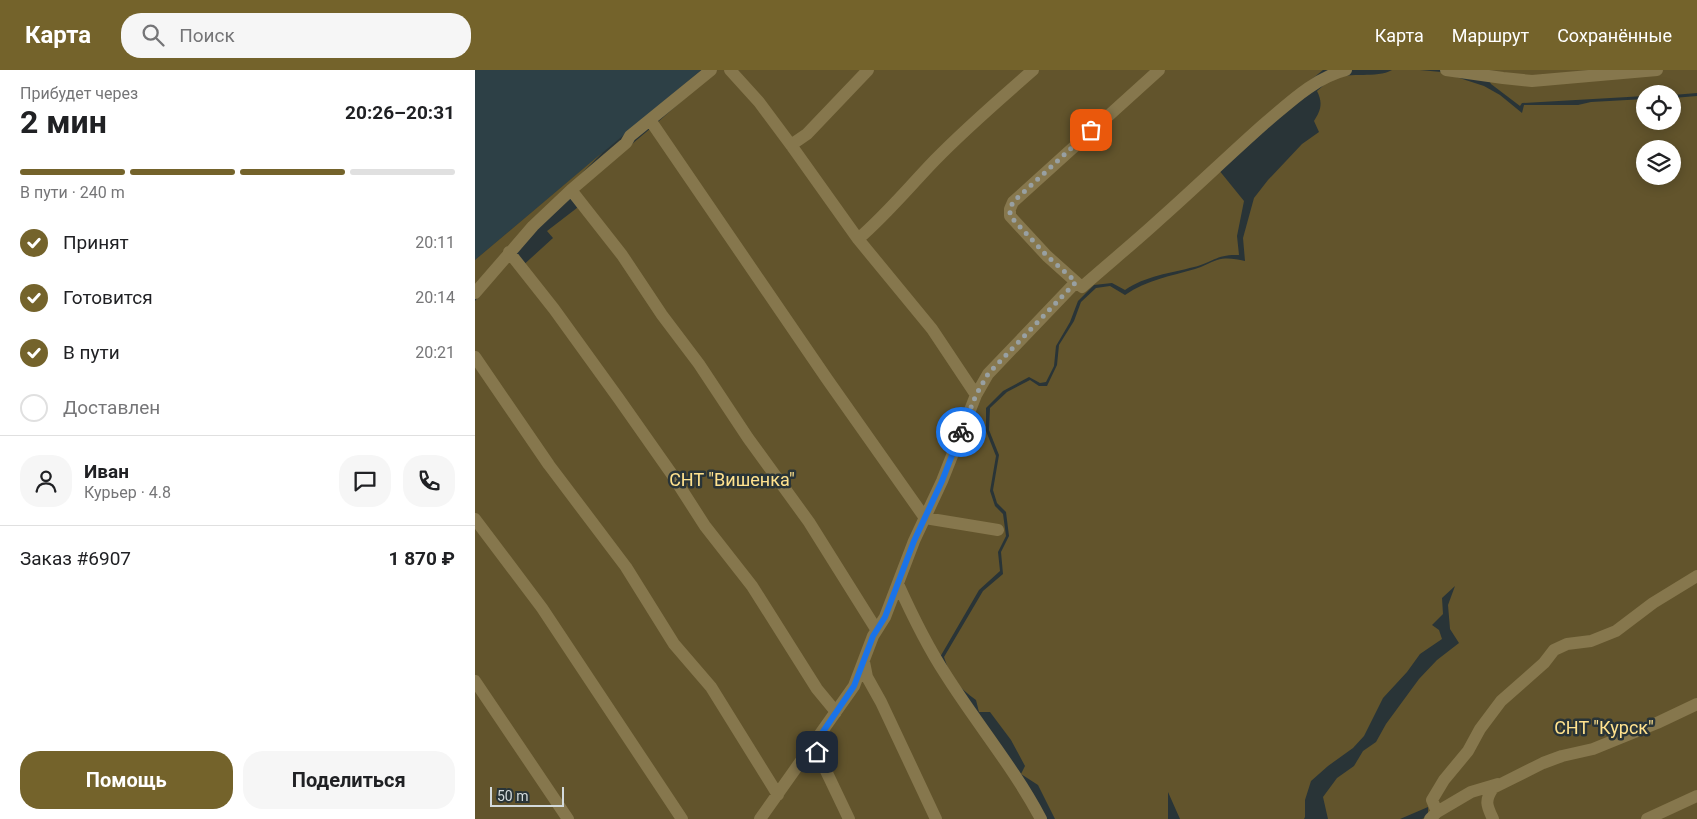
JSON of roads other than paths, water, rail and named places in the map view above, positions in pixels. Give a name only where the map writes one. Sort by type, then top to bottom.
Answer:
[{"type":"street","points":[[475,293],[527,232],[571,190],[627,143],[630,136],[711,70]]},
{"type":"street","points":[[730,70],[759,102],[791,144],[857,239],[932,329],[976,395]]},
{"type":"street","points":[[791,144],[807,134],[868,70]]},
{"type":"street","points":[[857,239],[976,120],[1033,70]]},
{"type":"street","points":[[1159,70],[1013,202],[1010,209],[1010,216],[1047,256],[1082,287],[1290,102],[1314,84],[1346,70]]},
{"type":"street","points":[[1446,70],[1520,75],[1532,81],[1617,72],[1657,70]]},
{"type":"street","points":[[650,120],[827,379],[925,518],[998,530]]},
{"type":"street","points":[[571,190],[622,255],[662,315],[699,364],[748,438],[809,522],[876,629]]},
{"type":"street","points":[[509,252],[554,309],[619,399],[671,473],[705,526],[751,586],[817,689],[836,712]]},
{"type":"street","points":[[760,819],[854,686],[876,629],[885,617],[976,395],[988,374],[1076,282]]},
{"type":"street","points":[[475,357],[549,465],[626,567],[674,644],[711,687],[778,795]]},
{"type":"street","points":[[475,519],[542,608],[682,819]]},
{"type":"street","points":[[1507,781],[1471,792],[1433,816],[1432,800],[1444,780],[1468,751],[1480,729],[1501,701],[1544,663],[1554,650],[1567,644],[1591,641],[1616,631],[1653,603],[1697,576]]},
{"type":"street","points":[[898,584],[917,625],[946,676],[1029,795],[1041,819]]},
{"type":"street","points":[[864,659],[867,677],[881,702],[936,819]]},
{"type":"street","points":[[475,681],[568,819]]},
{"type":"street","points":[[1493,819],[1487,805],[1488,795],[1493,788],[1543,763],[1617,740],[1697,704]]},
{"type":"street","points":[[818,739],[817,752],[849,819]]},
{"type":"street","points":[[1647,819],[1697,796]]},
{"type":"park label","name":"СНТ \"Вишенка\"","points":[[732,480]]},
{"type":"park label","name":"СНТ \"Курск\"","points":[[1604,728]]}]
